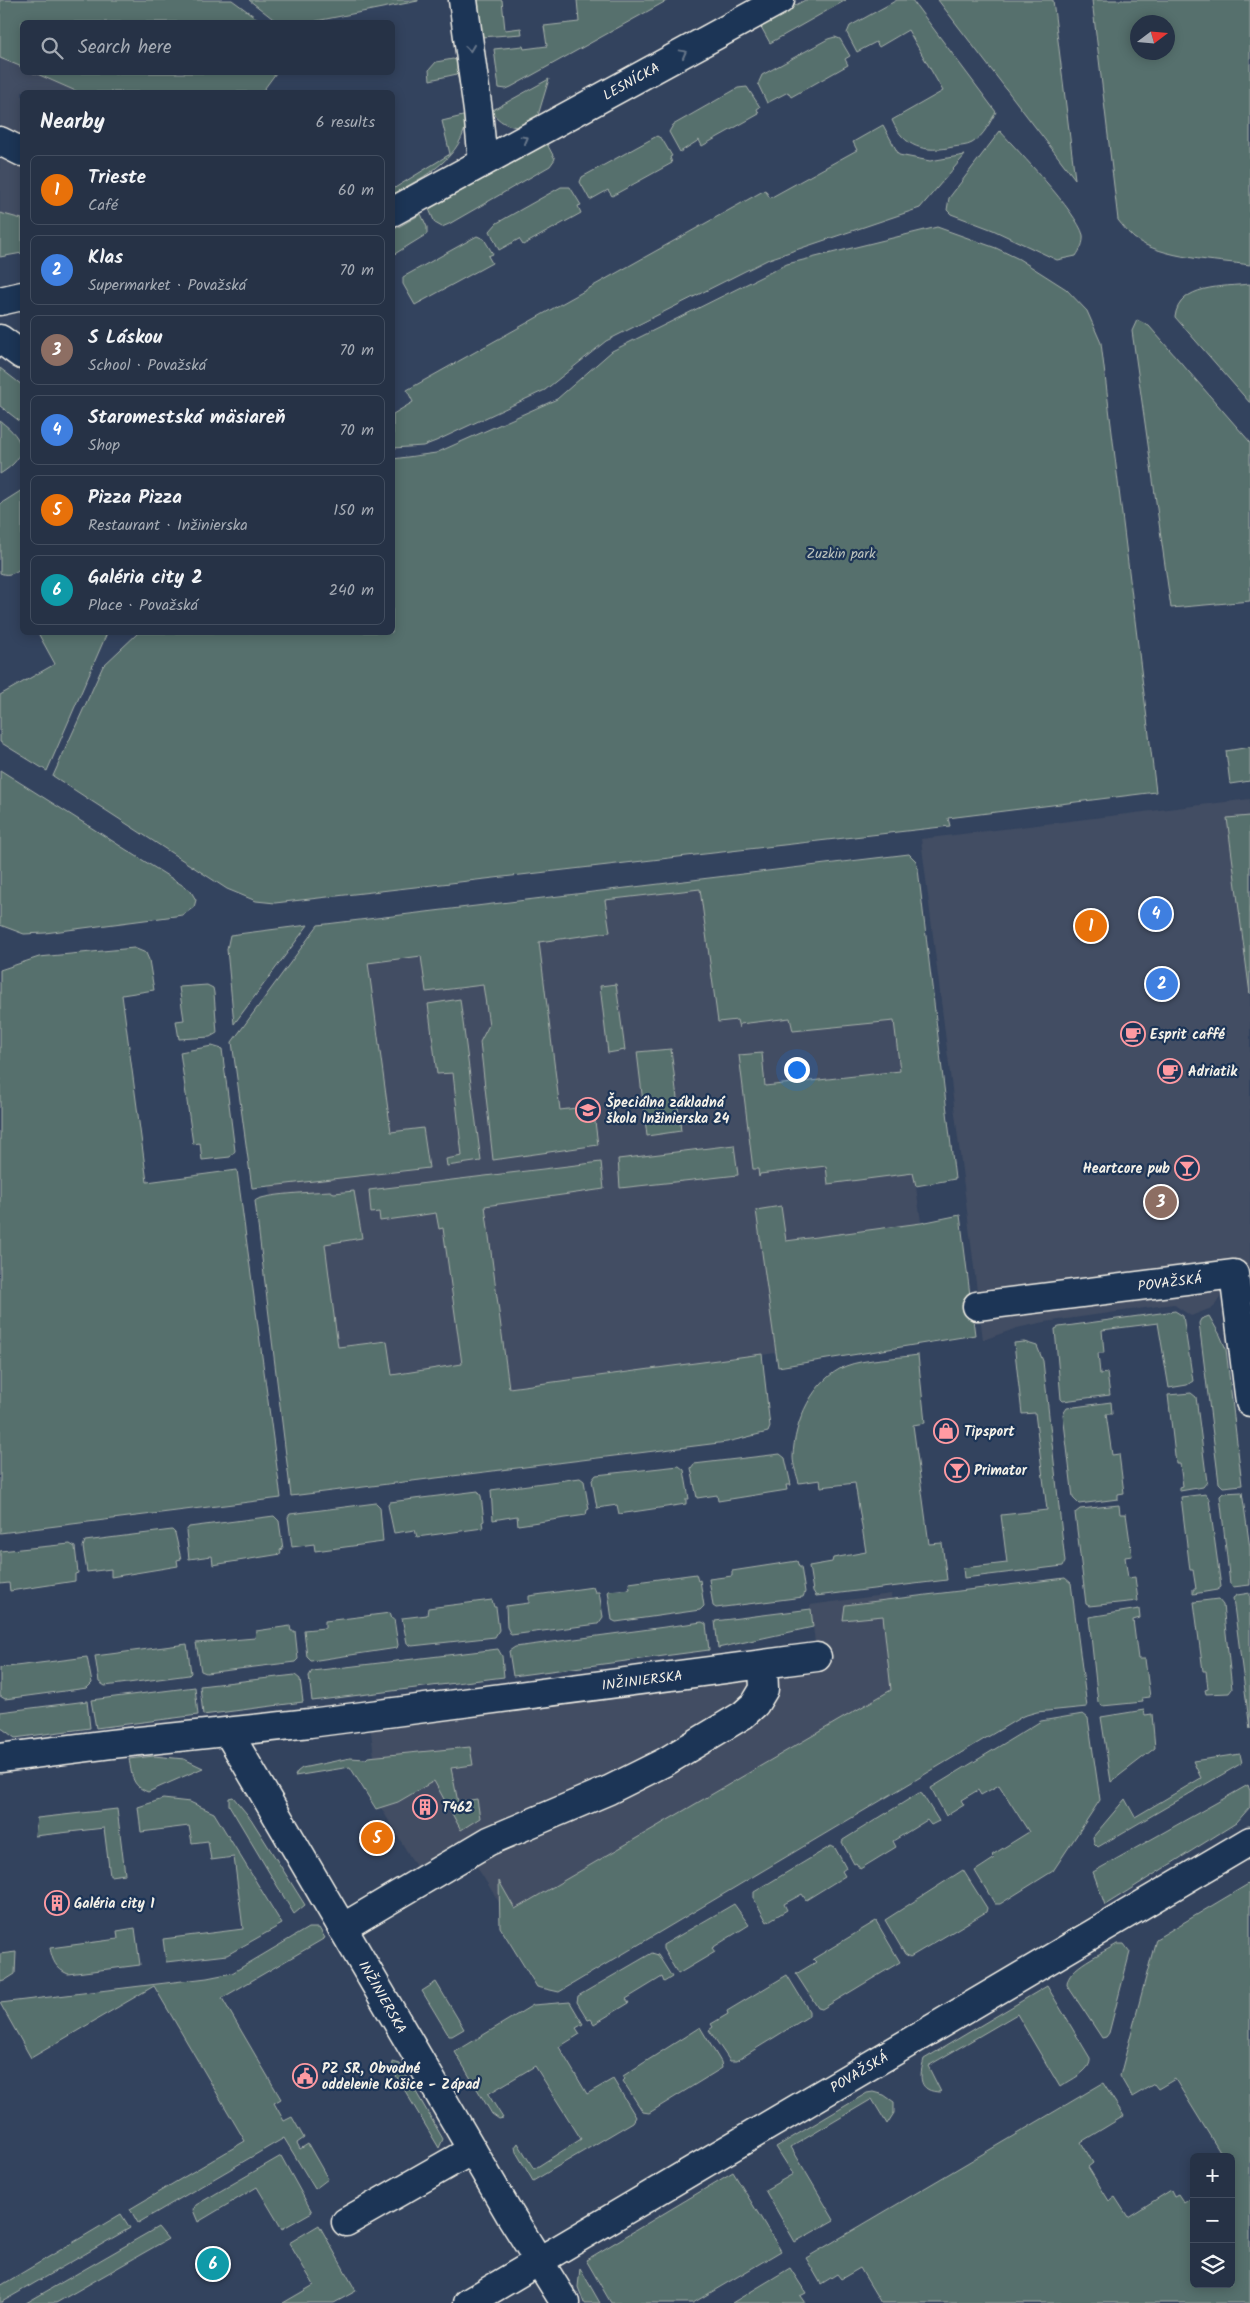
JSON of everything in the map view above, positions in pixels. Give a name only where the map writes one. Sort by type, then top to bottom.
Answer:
[{"type":"street","points":[[463,0],[483,162]]},
{"type":"street","name":"LESNÍCKA","points":[[395,210],[780,0]]},
{"type":"street","points":[[0,141],[20,151]]},
{"type":"street","points":[[0,301],[20,296]]},
{"type":"street","points":[[0,338],[20,353]]},
{"type":"street","name":"POVAŽSKÁ","points":[[978,1306],[1242,1271],[1250,1402]]},
{"type":"street","name":"INŽINIERSKA","points":[[0,1758],[228,1732],[817,1657]]},
{"type":"street","points":[[342,1928],[488,1841],[609,1790],[665,1762],[743,1716],[755,1704],[764,1689],[763,1665]]},
{"type":"street","name":"INŽINIERSKA","points":[[228,1732],[472,2150],[565,2303]]},
{"type":"street","name":"POVAŽSKÁ","points":[[468,2303],[1250,1841]]},
{"type":"street","points":[[346,2222],[472,2150]]},
{"type":"shaded area","points":[[0,52],[20,60],[20,75],[53,75],[87,90],[20,90],[20,232],[0,227]]},
{"type":"shaded area","points":[[1250,799],[1250,1269],[1234,1274],[1214,1307],[1191,1316],[1173,1304],[1045,1322],[1017,1328],[983,1340],[921,839]]},
{"type":"shaded area","name":"Špeciálna základná škola Inžinierska 24","points":[[887,866],[914,1173],[921,1222],[776,1353],[301,1417],[251,1049],[336,933]]},
{"type":"shaded area","points":[[891,1594],[901,1698],[512,1923],[462,1843],[418,1870],[380,1806],[369,1715],[817,1657],[810,1605]]},
{"type":"green space","points":[[0,0],[232,0],[259,20],[20,20],[20,66],[0,58]]},
{"type":"green space","points":[[249,0],[418,0],[321,20],[274,20]]},
{"type":"green space","points":[[476,0],[502,0],[505,30],[521,28],[522,34],[481,37]]},
{"type":"green space","points":[[577,0],[668,0],[511,87],[506,89],[499,88],[494,49],[523,46],[524,49],[547,46],[544,26],[579,22]]},
{"type":"green space","points":[[805,0],[846,0],[770,43],[760,25]]},
{"type":"green space","points":[[897,0],[912,0],[996,112],[983,133],[972,143],[943,149],[916,146],[903,137],[892,120],[943,91],[908,30],[879,47],[876,42],[857,52],[847,33],[850,26]]},
{"type":"green space","points":[[938,0],[1053,0],[1075,179]]},
{"type":"green space","points":[[1092,0],[1250,0],[1250,265],[1190,258],[1159,250],[1146,245],[1128,232],[1118,220]]},
{"type":"green space","points":[[835,37],[840,39],[850,56],[845,59],[848,65],[791,97],[788,92],[767,103],[758,84],[762,75]]},
{"type":"green space","points":[[453,59],[459,61],[467,115],[457,74],[430,80],[429,70],[436,62]]},
{"type":"green space","points":[[40,75],[275,75],[263,90],[73,90]]},
{"type":"green space","points":[[549,79],[536,122],[517,127],[511,126],[501,121],[491,111]]},
{"type":"green space","points":[[747,87],[760,107],[757,109],[759,114],[702,146],[699,140],[680,152],[669,132],[673,125],[738,88]]},
{"type":"green space","points":[[467,115],[459,144],[450,155],[417,181],[395,193],[395,188],[450,154],[442,121]]},
{"type":"green space","points":[[883,125],[899,155],[930,161],[965,155],[920,208],[769,259],[606,341],[545,390],[436,441],[423,446],[395,448],[395,413],[413,402],[407,390],[765,190],[770,198],[857,150],[853,142]]},
{"type":"green space","points":[[1000,131],[1059,197],[1078,225],[1083,238],[1076,256],[1057,260],[993,230],[951,214],[947,210],[949,198]]},
{"type":"green space","points":[[657,136],[662,139],[672,156],[670,157],[672,163],[612,196],[608,190],[590,200],[580,182],[582,177]]},
{"type":"green space","points":[[547,144],[555,159],[550,166],[449,224],[442,227],[435,223],[429,209]]},
{"type":"green space","points":[[561,187],[570,187],[581,205],[578,206],[581,213],[523,245],[519,239],[499,250],[490,231],[497,223]]},
{"type":"green space","points":[[0,213],[20,218],[20,253],[0,257]]},
{"type":"green space","points":[[421,214],[427,227],[427,234],[395,254],[395,229]]},
{"type":"green space","name":"Zuzkin park","points":[[937,227],[996,248],[1019,259],[1066,289],[1087,311],[1101,343],[1156,792],[948,818],[950,826],[275,903],[256,901],[227,889],[53,776],[103,666],[136,635],[395,635],[395,459],[436,453],[557,399],[612,351],[787,264]]},
{"type":"green space","points":[[477,236],[484,239],[493,254],[488,256],[492,263],[415,305],[403,284],[403,277]]},
{"type":"green space","points":[[1250,284],[1250,403],[1175,317],[1178,306],[1193,293],[1215,287]]},
{"type":"green space","points":[[1137,320],[1149,326],[1250,442],[1250,601],[1171,608],[1132,331]]},
{"type":"green space","points":[[0,368],[20,383],[20,421],[0,406]]},
{"type":"green space","points":[[0,421],[9,428],[19,441],[20,454],[16,461],[0,474]]},
{"type":"green space","points":[[20,491],[20,569],[12,574],[0,573],[0,504]]},
{"type":"green space","points":[[39,635],[106,635],[47,771],[0,742],[0,695],[55,664]]},
{"type":"green space","points":[[1250,747],[1250,781],[1230,784],[1226,751]]},
{"type":"green space","points":[[0,770],[190,890],[196,900],[194,907],[183,915],[45,933],[24,934],[0,925]]},
{"type":"green space","points":[[1250,816],[1250,994],[1227,818]]},
{"type":"green space","points":[[909,854],[916,861],[918,869],[955,1179],[916,1186],[913,1173],[828,1184],[826,1166],[760,1174],[759,1177],[758,1169],[753,1169],[739,1055],[762,1053],[765,1086],[900,1071],[894,1021],[793,1031],[790,1018],[740,1024],[739,1028],[737,1020],[718,1022],[700,889],[605,900],[610,932],[539,942],[560,1110],[593,1106],[598,1145],[493,1160],[480,1042],[489,1025],[483,985],[426,992],[421,956],[368,963],[391,1132],[423,1128],[429,1168],[252,1188],[232,1042],[318,925]]},
{"type":"green space","points":[[308,925],[234,1024],[227,949],[230,935]]},
{"type":"green space","points":[[134,948],[146,953],[154,990],[122,995],[147,1182],[237,1170],[281,1498],[0,1533],[0,970],[39,957]]},
{"type":"green space","points":[[616,984],[625,1050],[608,1053],[600,986]]},
{"type":"green space","points":[[207,985],[213,988],[217,1033],[210,1037],[179,1039],[176,1021],[184,1020],[179,987]]},
{"type":"green space","points":[[460,999],[481,1161],[447,1166],[446,1159],[462,1156],[453,1073],[437,1074],[428,1004]]},
{"type":"green space","points":[[212,1046],[222,1049],[235,1151],[230,1157],[202,1160],[200,1143],[193,1144],[180,1052]]},
{"type":"green space","points":[[671,1049],[681,1131],[647,1136],[637,1052]]},
{"type":"green space","points":[[734,1145],[738,1175],[620,1188],[618,1159]]},
{"type":"green space","points":[[601,1162],[604,1189],[485,1206],[509,1388],[762,1354],[770,1427],[768,1432],[727,1442],[291,1496],[255,1201],[267,1197],[290,1194],[354,1191],[362,1238],[325,1244],[338,1347],[387,1341],[392,1375],[462,1364],[443,1228],[439,1229],[436,1213],[380,1221],[379,1212],[371,1213],[369,1190]]},
{"type":"green space","points":[[781,1206],[786,1241],[921,1223],[960,1215],[975,1335],[778,1367],[756,1210]]},
{"type":"green space","points":[[1175,1311],[1183,1316],[1193,1381],[1187,1385],[1169,1388],[1158,1323],[1102,1330],[1104,1353],[1098,1353],[1100,1374],[1107,1373],[1110,1395],[1063,1401],[1061,1399],[1055,1329]]},
{"type":"green space","points":[[1209,1316],[1226,1349],[1242,1485],[1223,1487],[1219,1483],[1199,1323],[1201,1319]]},
{"type":"green space","points":[[1024,1342],[1037,1346],[1043,1361],[1065,1562],[1063,1566],[964,1578],[963,1568],[1007,1563],[1001,1515],[1047,1510],[1035,1413],[1022,1414],[1014,1343]]},
{"type":"green space","points":[[918,1355],[925,1423],[913,1425],[929,1544],[942,1543],[947,1580],[816,1596],[813,1591],[809,1566],[832,1562],[833,1558],[866,1552],[855,1483],[821,1487],[820,1480],[799,1483],[793,1457],[797,1430],[802,1416],[815,1391],[834,1372],[846,1366],[871,1360]]},
{"type":"green space","points":[[1191,1393],[1196,1397],[1207,1482],[1203,1487],[1180,1491],[1180,1487],[1183,1486],[1180,1464],[1176,1464],[1168,1395]]},
{"type":"green space","points":[[1111,1402],[1112,1414],[1106,1414],[1112,1455],[1119,1454],[1124,1493],[1118,1494],[1118,1499],[1079,1504],[1073,1498],[1063,1414],[1067,1408]]},
{"type":"green space","points":[[780,1454],[785,1458],[791,1485],[786,1485],[787,1490],[718,1501],[717,1495],[697,1498],[691,1468],[694,1464]]},
{"type":"green space","points":[[679,1466],[684,1470],[689,1499],[686,1499],[686,1504],[619,1514],[617,1505],[597,1508],[592,1480],[596,1475]]},
{"type":"green space","points":[[580,1478],[584,1481],[589,1509],[586,1515],[518,1525],[517,1516],[493,1520],[491,1490]]},
{"type":"green space","points":[[478,1491],[481,1496],[483,1528],[417,1537],[415,1530],[394,1533],[388,1505],[390,1502]]},
{"type":"green space","points":[[1242,1492],[1250,1548],[1250,1585],[1233,1587],[1230,1584],[1220,1496],[1223,1493]]},
{"type":"green space","points":[[1206,1494],[1209,1499],[1221,1587],[1217,1590],[1193,1594],[1193,1589],[1196,1589],[1193,1570],[1190,1570],[1181,1497]]},
{"type":"green space","points":[[376,1503],[380,1507],[383,1542],[315,1551],[314,1544],[292,1547],[288,1517],[290,1514]]},
{"type":"green space","points":[[1119,1505],[1120,1514],[1126,1514],[1132,1556],[1125,1557],[1128,1578],[1135,1577],[1138,1601],[1089,1606],[1086,1604],[1075,1513],[1080,1509]]},
{"type":"green space","points":[[274,1516],[279,1521],[283,1549],[280,1550],[281,1554],[213,1565],[212,1556],[189,1559],[186,1531],[189,1527]]},
{"type":"green space","points":[[172,1530],[175,1533],[181,1559],[177,1560],[178,1566],[111,1577],[111,1569],[87,1572],[83,1547],[85,1541]]},
{"type":"green space","points":[[70,1544],[75,1547],[78,1573],[75,1574],[75,1581],[10,1591],[9,1583],[0,1584],[0,1551]]},
{"type":"green space","points":[[797,1561],[799,1567],[801,1567],[805,1592],[803,1597],[716,1608],[713,1606],[709,1579],[732,1576],[732,1571]]},
{"type":"green space","points":[[696,1574],[698,1581],[700,1580],[704,1606],[700,1610],[616,1622],[612,1620],[608,1591],[630,1589],[629,1583]]},
{"type":"green space","points":[[1065,1578],[1071,1583],[1087,1707],[1037,1712],[1023,1716],[559,1992],[537,1987],[500,1927],[499,1881],[515,1909],[891,1690],[883,1616],[843,1620],[845,1605]]},
{"type":"green space","points":[[593,1587],[595,1592],[599,1592],[603,1617],[598,1624],[511,1635],[507,1627],[506,1606],[529,1603],[529,1596]]},
{"type":"green space","points":[[1250,1593],[1250,1729],[1233,1598],[1237,1595]]},
{"type":"green space","points":[[1218,1599],[1223,1605],[1232,1689],[1229,1693],[1206,1694],[1205,1690],[1208,1689],[1206,1671],[1203,1671],[1194,1602]]},
{"type":"green space","points":[[492,1600],[494,1607],[496,1607],[499,1630],[495,1637],[412,1646],[407,1643],[402,1618],[427,1615],[428,1608]]},
{"type":"green space","points":[[811,1609],[813,1627],[718,1648],[715,1621]]},
{"type":"green space","points":[[1139,1609],[1140,1618],[1133,1620],[1138,1659],[1145,1659],[1150,1697],[1142,1698],[1143,1702],[1102,1706],[1098,1702],[1089,1617]]},
{"type":"green space","points":[[390,1613],[392,1619],[394,1619],[397,1648],[311,1661],[307,1657],[304,1630],[325,1628],[325,1621]]},
{"type":"green space","points":[[702,1622],[706,1624],[709,1650],[513,1676],[509,1651],[515,1647]]},
{"type":"green space","points":[[290,1626],[291,1631],[295,1631],[298,1659],[295,1662],[206,1673],[201,1671],[196,1643],[255,1638],[256,1631]]},
{"type":"green space","points":[[187,1644],[191,1673],[189,1675],[105,1686],[99,1682],[95,1656]]},
{"type":"green space","points":[[498,1649],[502,1656],[504,1677],[312,1701],[309,1676],[312,1671]]},
{"type":"green space","points":[[87,1657],[92,1683],[87,1688],[5,1699],[0,1696],[0,1668]]},
{"type":"green space","points":[[295,1675],[300,1679],[303,1702],[203,1715],[200,1686]]},
{"type":"green space","points":[[195,1687],[198,1715],[96,1728],[91,1700]]},
{"type":"green space","points":[[87,1701],[90,1728],[15,1738],[0,1727],[0,1712]]},
{"type":"green space","points":[[1144,1710],[1145,1715],[1152,1714],[1155,1748],[1111,1782],[1101,1717]]},
{"type":"green space","points":[[1083,1714],[1088,1718],[1100,1800],[1053,1871],[1000,1904],[995,1904],[975,1871],[995,1858],[992,1855],[1029,1832],[999,1785],[981,1795],[978,1790],[961,1800],[964,1805],[946,1816],[931,1788],[1041,1721]]},
{"type":"green space","points":[[470,1747],[473,1765],[451,1768],[458,1802],[477,1799],[480,1818],[461,1830],[434,1781],[398,1802],[376,1809],[350,1767],[295,1776],[302,1768],[350,1758],[366,1759],[368,1757]]},
{"type":"green space","points":[[1240,1754],[1242,1763],[1098,1847],[1094,1843],[1093,1837],[1125,1799],[1135,1817],[1201,1778],[1193,1761]]},
{"type":"green space","points":[[154,1756],[184,1759],[203,1768],[148,1792],[135,1783],[129,1759]]},
{"type":"green space","points":[[1248,1785],[1250,1807],[1236,1823],[1105,1905],[1093,1872]]},
{"type":"green space","points":[[919,1793],[922,1794],[939,1821],[931,1825],[927,1820],[893,1841],[896,1847],[860,1869],[856,1863],[854,1864],[842,1842],[843,1840]]},
{"type":"green space","points":[[233,1797],[251,1819],[305,1905],[294,1914],[229,1805],[229,1798]]},
{"type":"green space","points":[[163,1799],[190,1802],[214,1813],[282,1924],[227,1955],[166,1962],[163,1939],[243,1929],[234,1857],[211,1860],[208,1841],[192,1843],[189,1826],[141,1832],[138,1807]]},
{"type":"green space","points":[[117,1809],[125,1874],[110,1876],[104,1828],[35,1836],[37,1818]]},
{"type":"green space","points":[[831,1846],[835,1848],[846,1868],[842,1871],[845,1876],[806,1900],[802,1894],[784,1904],[787,1910],[767,1922],[754,1899],[754,1892]]},
{"type":"green space","points":[[963,1870],[987,1908],[986,1912],[910,1957],[905,1954],[885,1920]]},
{"type":"green space","points":[[1250,1883],[1250,2303],[881,2303],[860,2268],[841,2279],[837,2274],[821,2284],[806,2258],[1103,2083],[1124,2116],[1081,2142],[1093,2163],[1088,2167],[1109,2201],[1115,2197],[1128,2217],[1171,2190],[1174,2196],[1178,2194],[1184,2203],[1190,2199],[1190,2288],[1235,2288],[1235,2153],[1221,2153],[1175,2079],[1158,2089],[1154,2084],[1132,2097],[1120,2076],[1156,1939]]},
{"type":"green space","points":[[734,1904],[749,1925],[712,1948],[715,1952],[678,1974],[663,1949],[663,1945]]},
{"type":"green space","points":[[876,1921],[900,1962],[822,2009],[818,2008],[796,1974],[816,1962],[813,1959]]},
{"type":"green space","points":[[135,1928],[140,1965],[68,1974],[55,1964],[50,1948],[118,1939],[117,1931]]},
{"type":"green space","points":[[308,1928],[319,1928],[325,1938],[222,1998],[281,2099],[274,2103],[284,2121],[292,2117],[304,2138],[297,2143],[300,2149],[308,2144],[328,2179],[315,2189],[284,2138],[138,2223],[130,2209],[245,2141],[154,1986],[31,2058],[0,2003],[207,1978],[232,1973]]},
{"type":"green space","points":[[1117,1944],[1124,1944],[1130,1952],[1109,2033],[1106,2037],[1102,2038],[1067,1985],[1069,1978],[1079,1966]]},
{"type":"green space","points":[[16,1952],[15,1974],[0,1982],[0,1954]]},
{"type":"green space","points":[[652,1953],[658,1955],[672,1977],[664,1982],[662,1977],[626,1999],[629,2003],[594,2024],[591,2019],[588,2020],[577,2002],[578,1996]]},
{"type":"green space","points":[[787,1975],[809,2011],[809,2016],[736,2061],[730,2061],[709,2030],[713,2027],[711,2024],[728,2014],[727,2011]]},
{"type":"green space","points":[[436,1982],[464,2029],[452,2036],[449,2036],[422,1991]]},
{"type":"green space","points":[[1047,1986],[1090,2058],[1088,2067],[1080,2075],[1060,2087],[1017,2014],[928,2066],[941,2092],[933,2091],[924,2086],[921,2072],[924,2059]]},
{"type":"green space","points":[[570,2002],[583,2024],[576,2028],[580,2034],[559,2047],[587,2094],[613,2079],[636,2117],[633,2122],[533,2181],[516,2152],[515,2147],[518,2143],[534,2169],[581,2139],[535,2066],[488,2094],[503,2118],[499,2119],[492,2114],[455,2052],[533,2005]]},
{"type":"green space","points":[[700,2027],[721,2062],[722,2068],[649,2113],[643,2112],[623,2081],[625,2079],[623,2076]]},
{"type":"green space","points":[[393,2062],[400,2064],[443,2139],[439,2148],[392,2069]]},
{"type":"green space","points":[[873,2092],[884,2095],[894,2102],[894,2113],[887,2124],[872,2099],[791,2147],[834,2220],[795,2242],[765,2190],[793,2174],[776,2147],[867,2093]]},
{"type":"green space","points":[[281,2156],[312,2212],[282,2229],[257,2187],[198,2222],[193,2210],[196,2205]]},
{"type":"green space","points":[[733,2172],[781,2251],[693,2303],[611,2303],[586,2260]]},
{"type":"green space","points":[[121,2214],[130,2228],[0,2303],[0,2286]]},
{"type":"green space","points":[[319,2225],[356,2291],[334,2303],[283,2303],[314,2285],[289,2243]]},
{"type":"green space","points":[[158,2227],[168,2239],[56,2303],[26,2303]]},
{"type":"green space","points":[[580,2268],[600,2303],[584,2303],[578,2287]]},
{"type":"green space","points":[[790,2268],[806,2293],[800,2296],[805,2303],[732,2303]]},
{"type":"place","name":"Staromestská mäsiareň","points":[[1156,914]]},
{"type":"place","name":"Trieste","points":[[1091,926]]},
{"type":"place","name":"Klas","points":[[1162,984]]},
{"type":"place","name":"Esprit caffé","points":[[1133,1034]]},
{"type":"place","name":"Adriatik","points":[[1170,1071]]},
{"type":"place","name":"Špeciálna základná škola Inžinierska 24","points":[[588,1110]]},
{"type":"place","name":"Heartcore pub","points":[[1187,1168]]},
{"type":"place","name":"S Láskou","points":[[1161,1202]]},
{"type":"place","name":"Tipsport","points":[[946,1431]]},
{"type":"place","name":"Primator","points":[[957,1470]]},
{"type":"place","name":"T462","points":[[425,1807]]},
{"type":"place","name":"Pizza Pizza","points":[[377,1838]]},
{"type":"place","name":"Galéria city 1","points":[[57,1903]]},
{"type":"place","name":"PZ SR, Obvodné oddelenie Košice - Západ","points":[[305,2076]]},
{"type":"place","name":"Galéria city 2","points":[[213,2264]]}]
